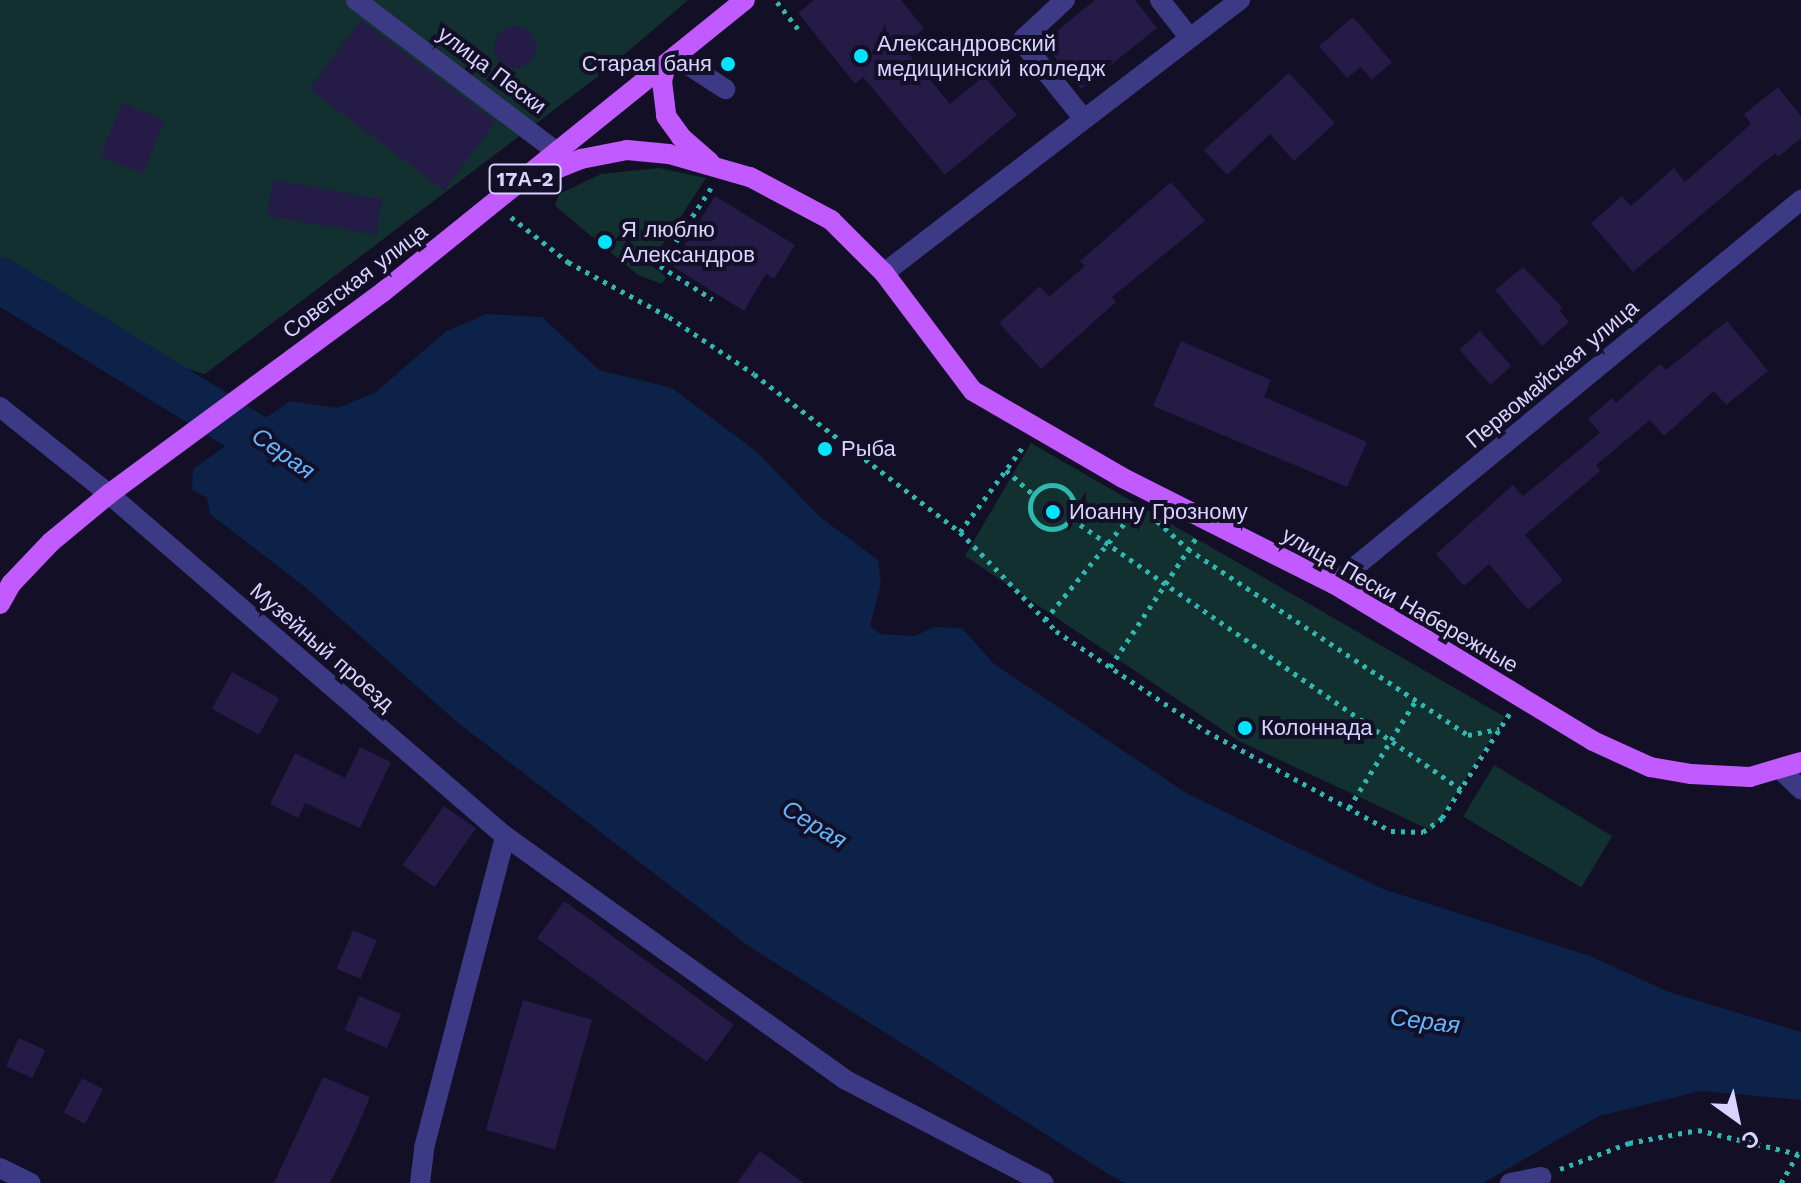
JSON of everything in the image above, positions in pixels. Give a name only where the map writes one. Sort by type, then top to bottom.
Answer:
[{"type":"main road","name":"Советская улица","points":[[0,604],[51,542],[109,494],[519,184],[745,0]]},
{"type":"main road","name":"улица Пески Набережные","points":[[671,61],[662,81],[666,116],[681,137],[716,169]]},
{"type":"main road","name":"улица Пески Набережные","points":[[519,184],[581,159],[627,150],[716,169],[831,220],[884,273],[973,391],[1123,478],[1334,584],[1593,741],[1650,767],[1750,777],[1801,762]]},
{"type":"street","name":"улица Пески","points":[[356,0],[558,153]]},
{"type":"street","points":[[1065,0],[1024,38],[1027,48],[1083,118]]},
{"type":"street","points":[[1160,0],[1189,37]]},
{"type":"street","points":[[884,273],[1240,0]]},
{"type":"street","points":[[671,61],[725,89]]},
{"type":"street","name":"Первомайская улица","points":[[1334,584],[1801,200]]},
{"type":"street","name":"Музейный проезд","points":[[0,407],[109,494],[505,836],[844,1079],[1044,1183]]},
{"type":"street","points":[[1781,770],[1801,789]]},
{"type":"street","points":[[420,1183],[424,1148],[505,836]]},
{"type":"street","points":[[0,1168],[31,1183]]},
{"type":"street","points":[[1510,1183],[1541,1177]]},
{"type":"path","points":[[777,2],[798,29]]},
{"type":"path","points":[[712,299],[660,266],[716,169]]},
{"type":"path","points":[[511,217],[568,262],[669,317],[754,374],[960,532],[1045,620],[1110,667],[1206,731],[1391,831],[1423,832],[1442,818],[1520,697]]},
{"type":"path","points":[[960,532],[1031,437]]},
{"type":"path","points":[[1006,470],[1034,495]]},
{"type":"path","points":[[1053,485],[1064,488],[1075,507],[1072,519],[1058,529],[1040,527],[1030,512],[1034,495],[1053,485]]},
{"type":"path","points":[[1045,620],[1145,498]]},
{"type":"path","points":[[1150,508],[1161,529],[1188,549],[1468,735],[1499,728]]},
{"type":"path","points":[[1072,519],[1461,789]]},
{"type":"path","points":[[1110,667],[1203,527]]},
{"type":"path","points":[[1349,808],[1416,700]]},
{"type":"path","points":[[1541,1177],[1629,1143],[1698,1130],[1800,1151],[1781,1183]]},
{"type":"green space","points":[[0,0],[688,0],[604,72],[205,374],[113,348],[0,263]]},
{"type":"green space","points":[[659,168],[706,178],[650,264],[666,277],[662,284],[638,275],[555,206],[559,194],[601,174]]},
{"type":"green space","points":[[1031,443],[1505,717],[1432,831],[1239,741],[965,556]]},
{"type":"green space","points":[[1494,765],[1612,836],[1581,888],[1463,816]]},
{"type":"water","points":[[486,314],[542,317],[599,370],[672,388],[757,452],[820,517],[878,560],[881,583],[870,626],[880,634],[915,636],[934,627],[962,628],[994,664],[1186,793],[1383,889],[1590,956],[1669,992],[1801,1032],[1801,1100],[1701,1091],[1599,1116],[1483,1183],[1125,1183],[1110,1175],[750,947],[457,722],[305,587],[210,514],[207,498],[192,490],[193,469],[290,401],[338,408],[376,392],[445,332]]},
{"type":"building","points":[[814,0],[901,0],[924,29],[902,46],[950,104],[984,76],[1017,115],[945,175],[863,77],[855,84],[798,13]]},
{"type":"building","points":[[1095,0],[1135,0],[1157,28],[1081,89],[1043,42]]},
{"type":"building","points":[[1353,17],[1392,62],[1372,80],[1361,67],[1347,78],[1319,46]]},
{"type":"building","points":[[361,20],[496,122],[444,190],[309,89]]},
{"type":"building","points":[[515,26],[530,32],[536,47],[530,62],[515,68],[500,62],[494,47],[500,32]]},
{"type":"building","points":[[1289,73],[1335,123],[1294,161],[1270,134],[1227,175],[1204,150]]},
{"type":"building","points":[[1778,87],[1801,116],[1801,138],[1778,157],[1775,153],[1633,272],[1591,223],[1622,196],[1631,206],[1674,168],[1685,182],[1751,124],[1744,114]]},
{"type":"building","points":[[122,103],[165,120],[143,174],[100,157]]},
{"type":"building","points":[[273,180],[382,199],[376,235],[267,215]]},
{"type":"building","points":[[1171,182],[1205,221],[1112,297],[1116,302],[1041,369],[999,323],[1040,286],[1049,297],[1085,266],[1080,261]]},
{"type":"building","points":[[715,196],[795,245],[774,279],[766,274],[744,311],[672,266]]},
{"type":"building","points":[[1523,267],[1563,308],[1559,310],[1569,322],[1542,346],[1495,290]]},
{"type":"building","points":[[1727,321],[1768,371],[1726,405],[1714,391],[1664,436],[1650,420],[1596,465],[1600,471],[1525,535],[1563,580],[1528,610],[1489,564],[1464,586],[1436,554],[1513,485],[1523,496],[1600,433],[1588,419],[1612,398],[1616,403],[1660,364],[1666,370]]},
{"type":"building","points":[[1480,331],[1511,366],[1491,385],[1459,350]]},
{"type":"building","points":[[1181,341],[1271,380],[1264,397],[1367,442],[1347,487],[1153,406]]},
{"type":"building","points":[[232,672],[279,698],[259,735],[212,709]]},
{"type":"building","points":[[360,747],[391,762],[360,828],[305,803],[298,818],[270,804],[295,753],[345,778]]},
{"type":"building","points":[[444,806],[476,828],[435,887],[403,865]]},
{"type":"building","points":[[564,901],[734,1024],[707,1062],[537,938]]},
{"type":"building","points":[[353,930],[377,940],[361,979],[337,969]]},
{"type":"building","points":[[359,996],[401,1014],[387,1048],[345,1030]]},
{"type":"building","points":[[523,1000],[592,1020],[555,1150],[486,1130]]},
{"type":"building","points":[[19,1038],[45,1050],[32,1078],[6,1066]]},
{"type":"building","points":[[323,1077],[370,1097],[354,1135],[330,1183],[274,1183]]},
{"type":"building","points":[[82,1078],[103,1089],[85,1124],[64,1112]]},
{"type":"building","points":[[760,1151],[804,1183],[737,1183]]},
{"type":"waterway","name":"Серая","points":[[0,280],[300,465]]},
{"type":"place","name":"Александровский медицинский колледж","points":[[861,56]]},
{"type":"place","name":"Старая баня","points":[[728,64]]},
{"type":"place","name":"Я люблю Александров","points":[[605,242]]},
{"type":"place","name":"Рыба","points":[[825,449]]},
{"type":"place","name":"Иоанну Грозному","points":[[1053,512]]},
{"type":"place","name":"Колоннада","points":[[1245,728]]}]
